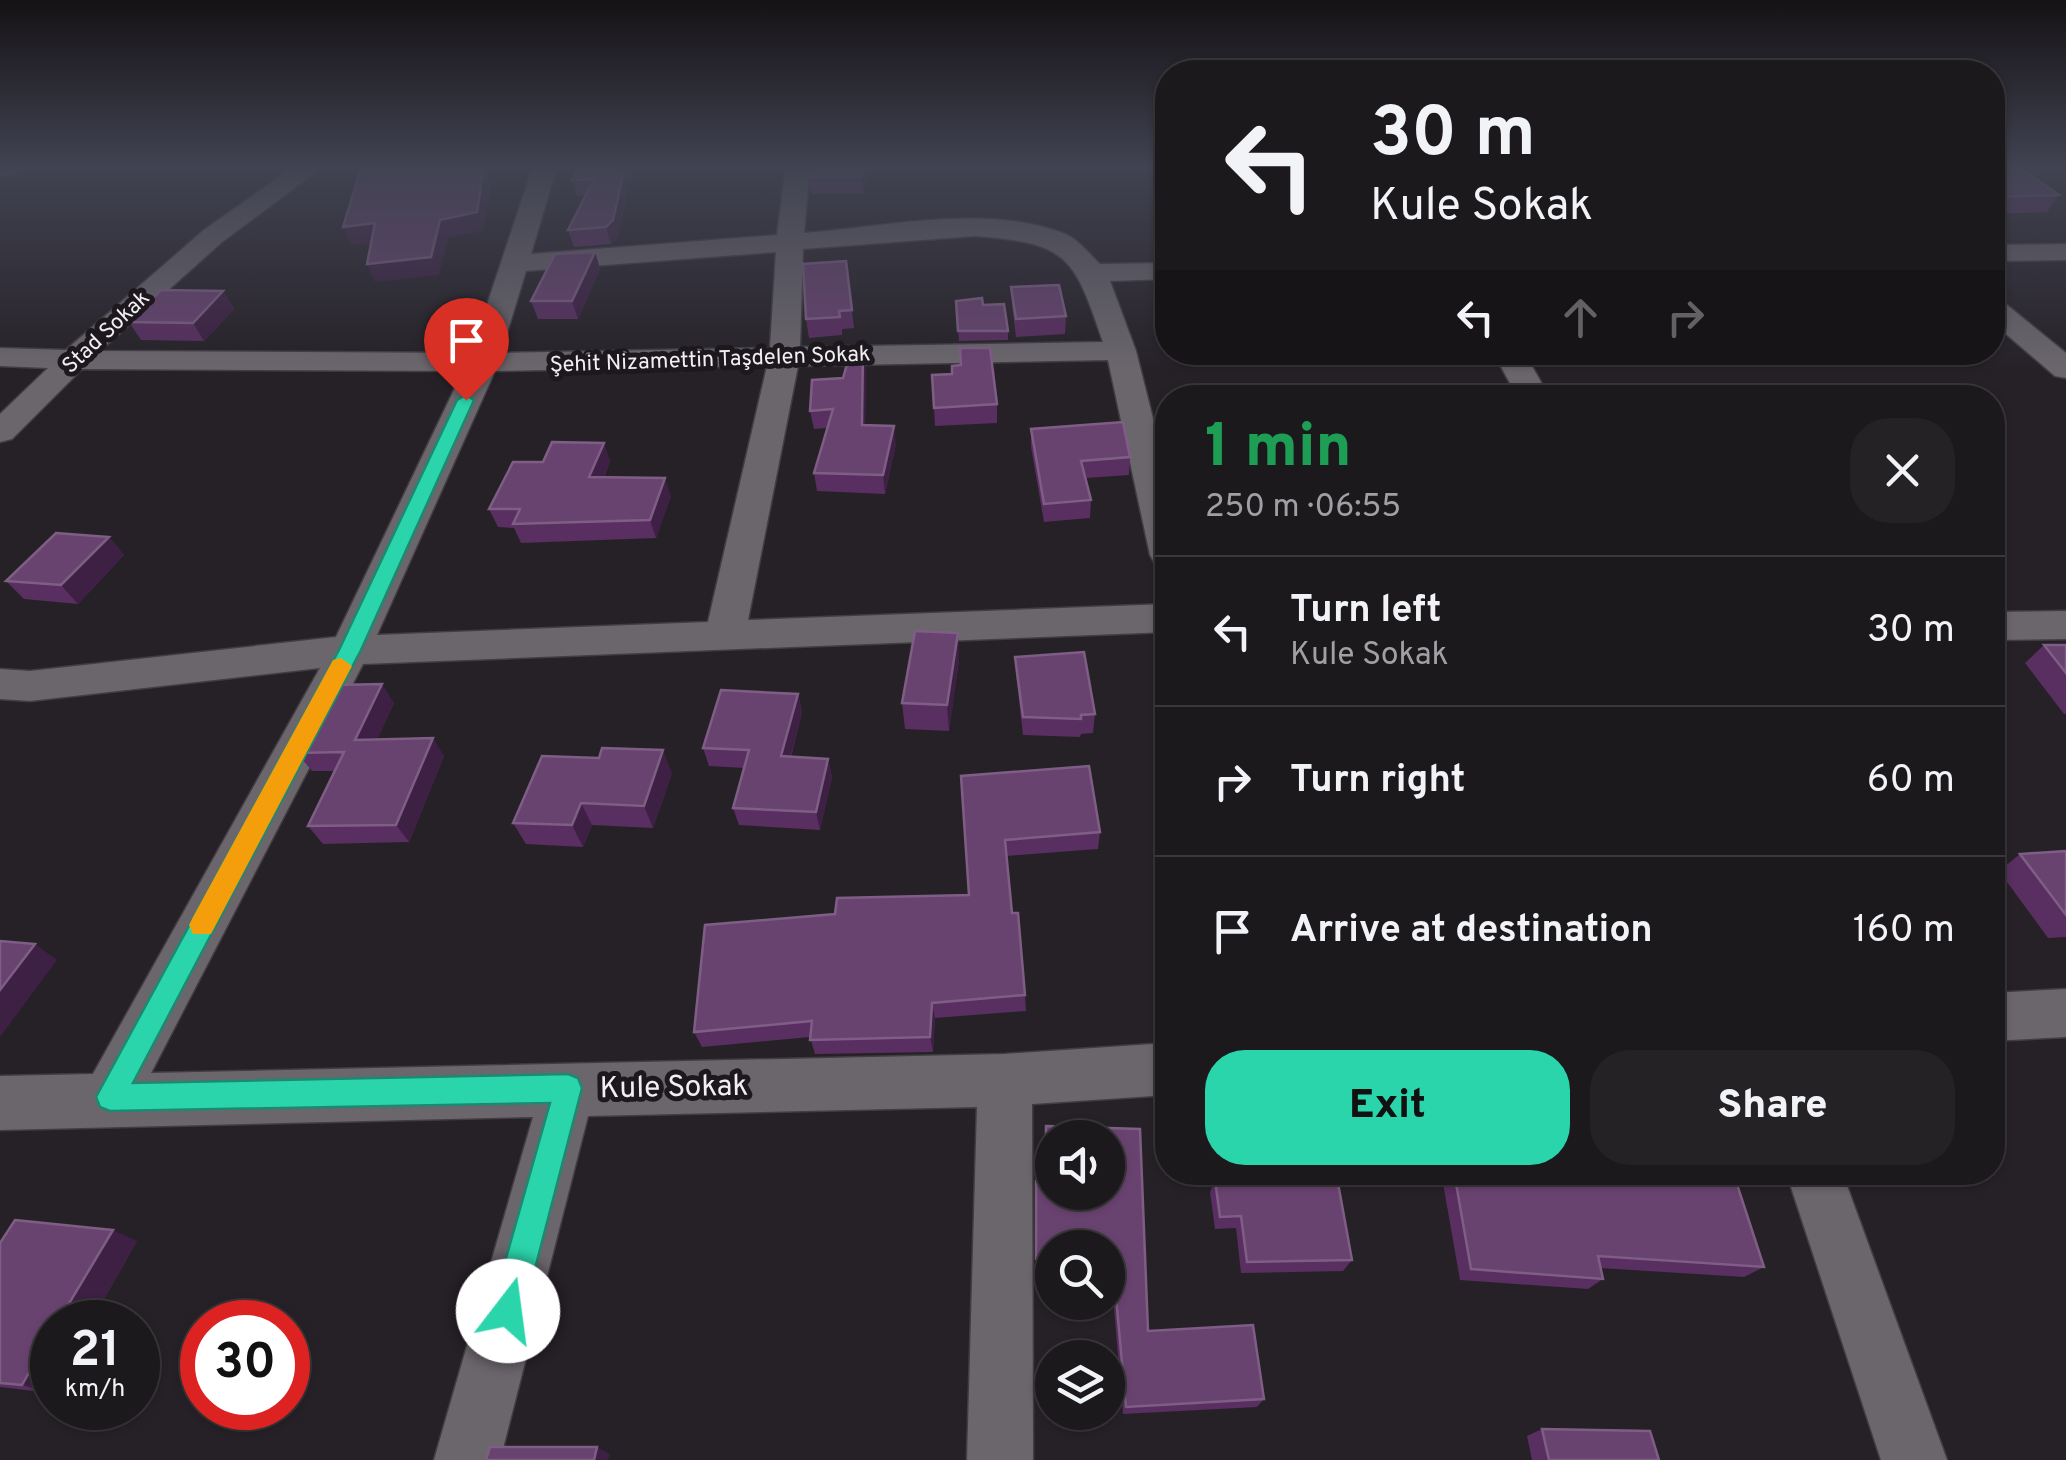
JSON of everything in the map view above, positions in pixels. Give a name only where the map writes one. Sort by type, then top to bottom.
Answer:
[{"type":"street","name":"Stad Sokak","points":[[0,432],[122,312],[216,234]]},
{"type":"street","points":[[110,1097],[350,650],[482,365],[523,234]]},
{"type":"street","points":[[725,635],[785,355],[792,234]]},
{"type":"street","points":[[514,264],[881,234]]},
{"type":"street","points":[[1030,234],[1060,241],[1094,273],[1120,352],[1155,500]]},
{"type":"street","points":[[2005,253],[2066,252]]},
{"type":"street","points":[[1094,273],[1155,271]]},
{"type":"street","points":[[2005,318],[2066,369]]},
{"type":"street","name":"Şehit Nizamettin Taşdelen Sokak","points":[[0,357],[482,365],[785,355],[1120,352]]},
{"type":"street","points":[[0,684],[30,686],[350,650],[1155,618]]},
{"type":"street","points":[[2005,626],[2066,625]]},
{"type":"street","points":[[2005,1016],[2066,1013]]},
{"type":"street","name":"Kule Sokak","points":[[0,1103],[110,1097],[1005,1080],[1155,1070]]},
{"type":"street","points":[[1000,1460],[1005,1080]]},
{"type":"street","points":[[467,1460],[568,1088]]},
{"type":"street","points":[[1819,1185],[1914,1460]]},
{"type":"building","points":[[373,234],[437,234],[431,257],[367,264]]},
{"type":"building","points":[[595,252],[572,301],[531,301],[555,254]]},
{"type":"building","points":[[846,261],[852,310],[839,311],[840,317],[806,319],[803,264]]},
{"type":"building","points":[[1059,285],[1066,316],[1016,319],[1011,287]]},
{"type":"building","points":[[161,290],[223,291],[193,323],[129,322]]},
{"type":"building","points":[[982,298],[983,305],[1004,304],[1008,331],[958,331],[956,301]]},
{"type":"building","points":[[960,348],[990,348],[997,404],[934,408],[932,375],[952,374],[952,366],[961,365]]},
{"type":"building","points":[[851,350],[863,350],[862,425],[894,426],[883,475],[814,473],[833,409],[810,411],[812,380],[843,378]]},
{"type":"building","points":[[1123,422],[1130,457],[1081,461],[1091,500],[1044,504],[1031,429]]},
{"type":"building","points":[[552,442],[604,443],[589,477],[665,478],[650,520],[513,524],[520,509],[489,509],[513,462],[543,462]]},
{"type":"building","points":[[56,533],[109,537],[61,585],[6,581]]},
{"type":"building","points":[[915,631],[958,633],[947,705],[902,703]]},
{"type":"building","points":[[2044,645],[2066,645],[2066,673]]},
{"type":"building","points":[[1084,652],[1095,714],[1081,715],[1081,719],[1023,717],[1015,657]]},
{"type":"building","points":[[382,684],[355,740],[433,738],[396,825],[308,826],[344,752],[297,753],[334,685]]},
{"type":"building","points":[[721,690],[798,694],[781,756],[828,759],[816,812],[733,808],[749,750],[703,748]]},
{"type":"building","points":[[602,748],[663,750],[644,806],[581,803],[572,825],[513,823],[542,756],[599,758]]},
{"type":"building","points":[[1089,766],[1100,832],[1005,840],[1012,913],[1018,913],[1025,995],[932,1003],[930,1037],[810,1040],[812,1021],[694,1032],[705,925],[835,914],[837,898],[969,895],[961,776]]},
{"type":"building","points":[[2066,851],[2066,915],[2020,854]]},
{"type":"building","points":[[0,941],[35,944],[0,990]]},
{"type":"building","points":[[1125,1129],[1140,1129],[1148,1331],[1253,1325],[1264,1399],[1126,1407],[1125,1340],[1120,1340],[1118,1320],[1125,1320],[1125,1230],[1036,1230],[1036,1210],[1125,1210]]},
{"type":"building","points":[[1216,1185],[1338,1185],[1352,1260],[1247,1262],[1241,1216],[1220,1217]]},
{"type":"building","points":[[1456,1185],[1737,1185],[1764,1267],[1598,1256],[1603,1279],[1471,1269]]},
{"type":"building","points":[[15,1220],[113,1230],[71,1300],[30,1300],[30,1371],[22,1385],[0,1383],[0,1243]]},
{"type":"building","points":[[1542,1429],[1650,1431],[1659,1460],[1549,1460]]},
{"type":"building","points":[[490,1447],[597,1447],[594,1460],[486,1460]]},
{"type":"slow traffic","points":[[202,925],[341,666]]},
{"type":"route","points":[[466,400],[350,650],[110,1097],[568,1088],[508,1311]]}]
